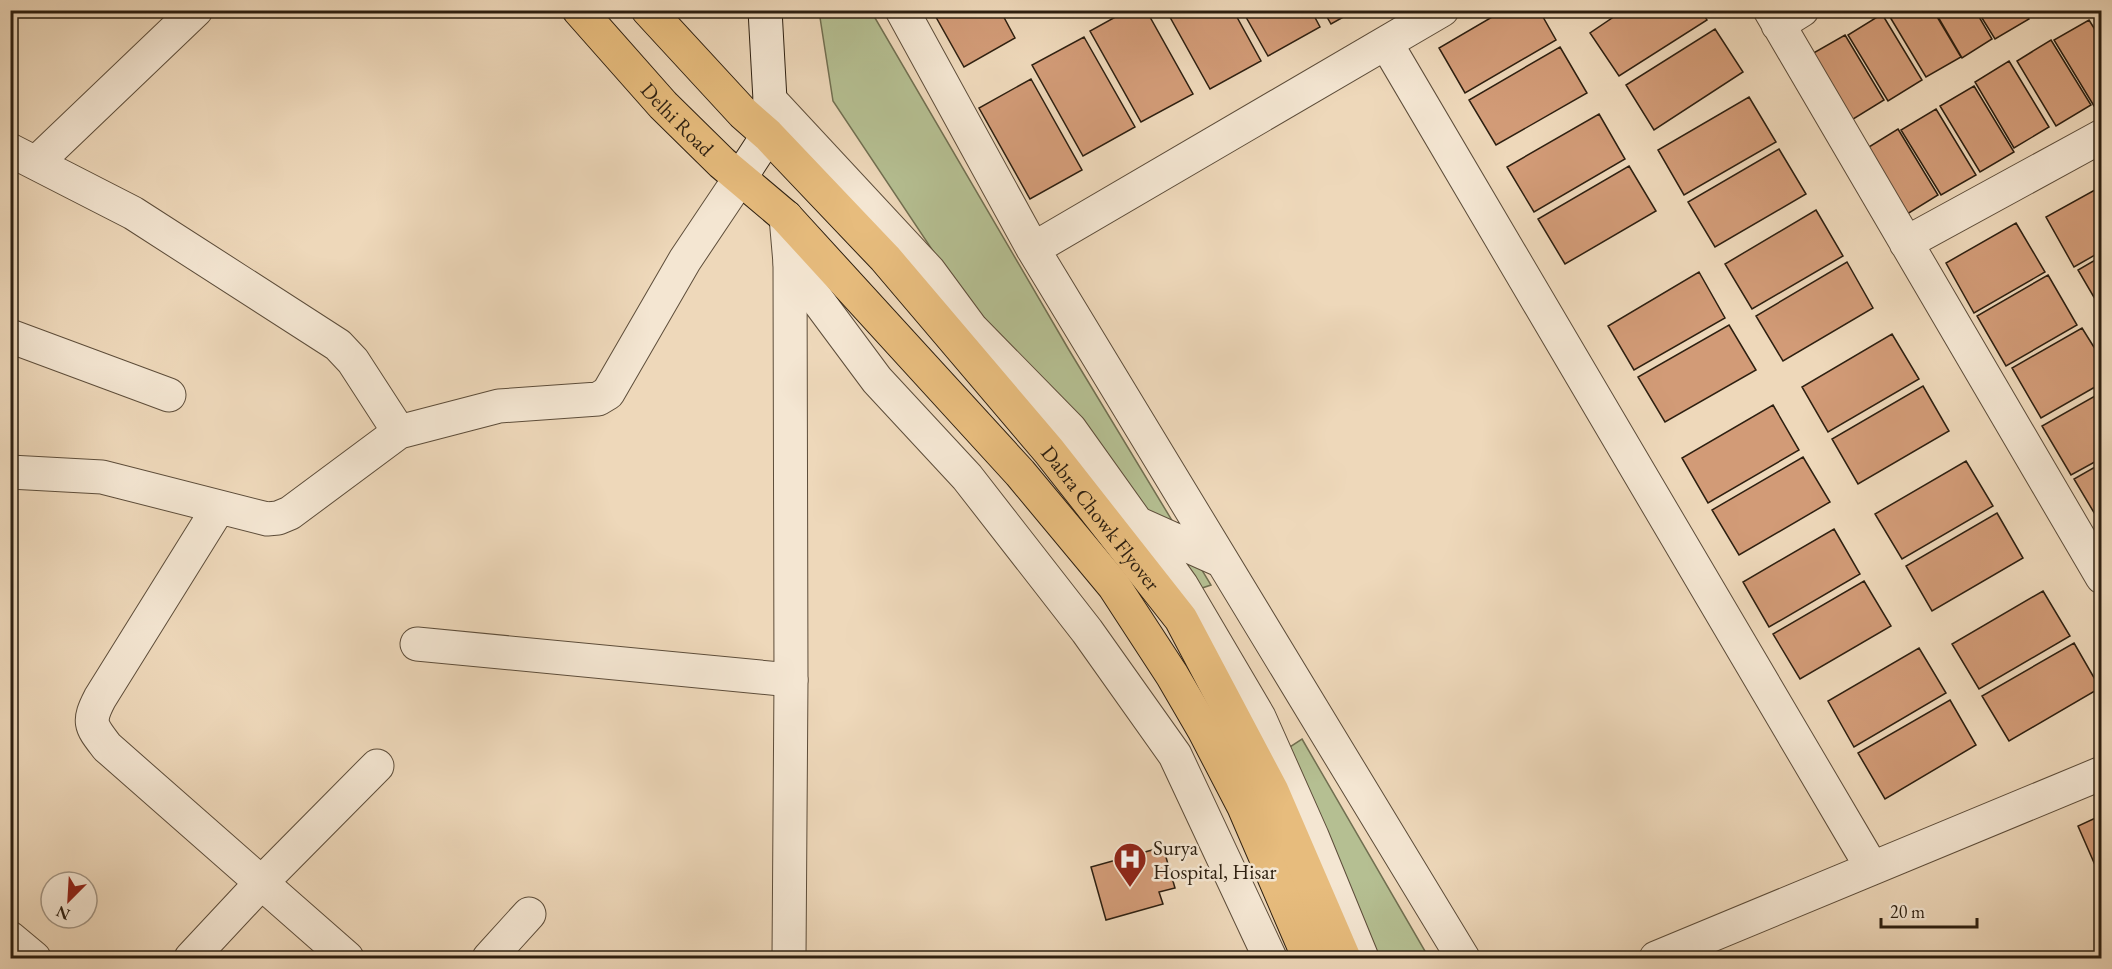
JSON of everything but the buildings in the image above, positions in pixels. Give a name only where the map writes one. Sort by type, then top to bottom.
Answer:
[{"type":"main road","name":"Delhi Road","points":[[579,10],[663,105],[722,163],[786,217]]},
{"type":"main road","points":[[648,10],[743,113],[768,135]]},
{"type":"main road","name":"Dabra Chowk Flyover","points":[[768,135],[885,258],[1050,451],[1181,619],[1272,791],[1344,958]]},
{"type":"main road","name":"Dabra Chowk Flyover","points":[[786,217],[1020,472],[1113,586],[1166,665],[1204,730],[1244,807],[1309,958]]},
{"type":"street","points":[[196,10],[23,156],[133,213],[338,345],[353,361],[399,432]]},
{"type":"street","points":[[10,472],[102,477],[267,519],[278,518],[290,513],[399,432],[499,406],[603,397],[608,393],[685,260],[768,135],[770,100],[765,10]]},
{"type":"street","points":[[902,10],[1033,249],[1463,958]]},
{"type":"street","points":[[1033,249],[1442,10]]},
{"type":"street","points":[[1783,15],[1906,243],[2102,577]]},
{"type":"street","points":[[1386,43],[1872,868]]},
{"type":"street","points":[[770,100],[929,271],[971,328],[1070,429],[1182,586],[1259,717],[1312,836],[1362,958]]},
{"type":"street","points":[[1906,243],[2102,136]]},
{"type":"street","points":[[786,217],[790,263],[792,680],[789,958]]},
{"type":"street","points":[[790,263],[877,380],[967,477],[1087,631],[1175,755],[1270,958]]},
{"type":"street","points":[[10,336],[169,395]]},
{"type":"street","points":[[219,507],[100,698],[90,718],[93,727],[107,747],[346,958]]},
{"type":"street","points":[[1136,522],[1222,561]]},
{"type":"street","points":[[417,644],[792,680]]},
{"type":"street","points":[[191,958],[262,882],[377,766]]},
{"type":"street","points":[[1656,958],[2102,773]]},
{"type":"street","points":[[489,958],[529,914]]},
{"type":"street","points":[[10,938],[34,958]]},
{"type":"green space","points":[[819,11],[871,11],[1069,350],[1211,585],[1199,589],[969,305],[833,101]]},
{"type":"green space","points":[[1302,739],[1429,958],[1376,958],[1279,754]]},
{"type":"place","name":"Surya Hospital, Hisar","points":[[1130,888]]}]
